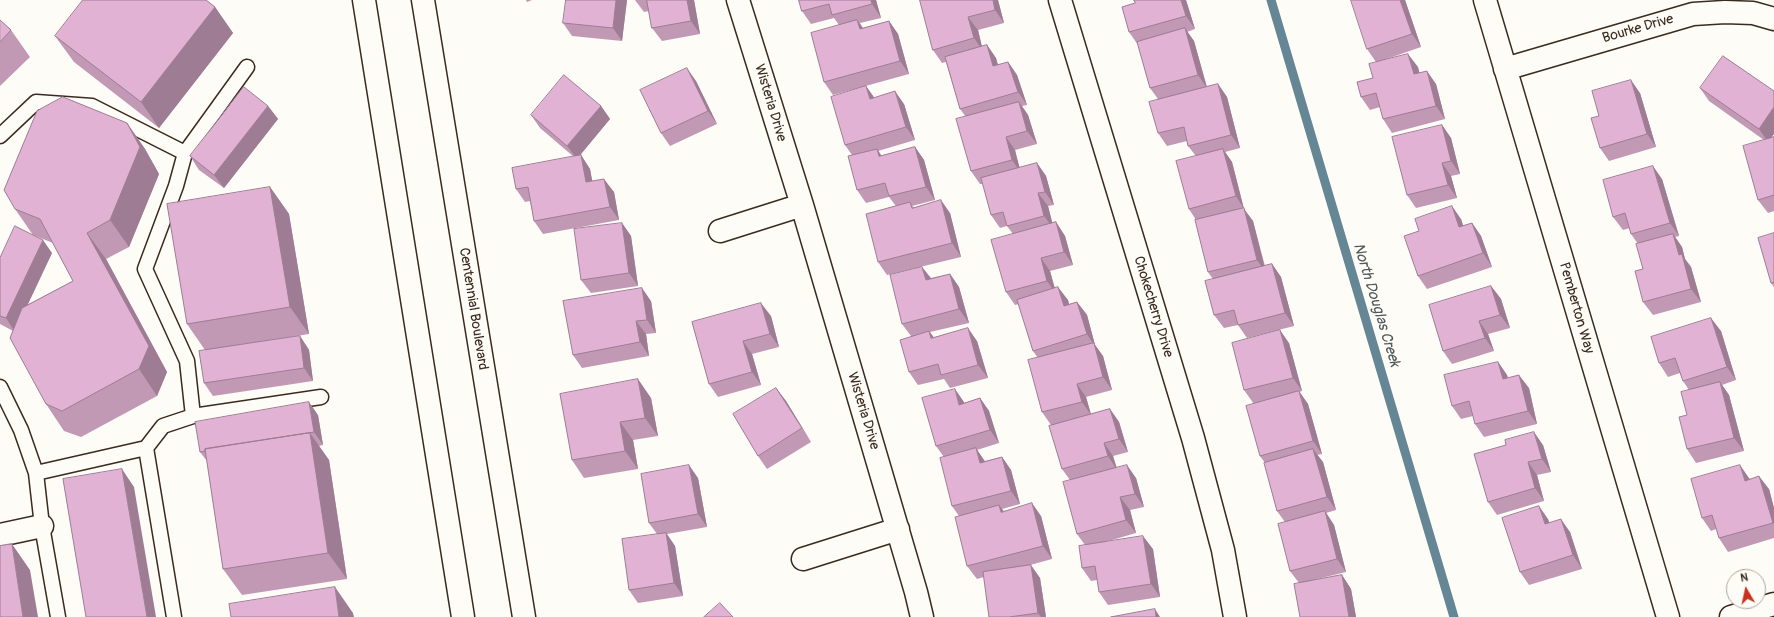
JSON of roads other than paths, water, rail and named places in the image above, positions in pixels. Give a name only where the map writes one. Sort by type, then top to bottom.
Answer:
[{"type":"street","points":[[364,0],[464,617]]},
{"type":"street","name":"Centennial Boulevard","points":[[423,0],[524,617]]},
{"type":"street","name":"Wisteria Drive","points":[[738,0],[802,205],[898,529],[922,617]]},
{"type":"street","name":"Chokecherry Drive","points":[[1060,0],[1193,438],[1224,550],[1235,617]]},
{"type":"street","name":"Pemberton Way","points":[[1485,0],[1668,617]]},
{"type":"street","name":"Bourke Drive","points":[[1505,69],[1693,14],[1725,12],[1753,13],[1774,19]]},
{"type":"street","points":[[720,231],[802,205]]},
{"type":"street","points":[[0,535],[42,526]]},
{"type":"street","points":[[803,559],[898,529]]},
{"type":"street","points":[[1731,617],[1774,604]]},
{"type":"lane","points":[[194,416],[187,361],[145,268],[176,186],[185,153],[247,67]]},
{"type":"lane","points":[[0,136],[36,102],[92,106],[185,153]]},
{"type":"lane","points":[[0,387],[21,430],[36,473],[42,526],[58,617]]},
{"type":"lane","points":[[36,473],[146,448],[163,426],[194,416],[321,397]]},
{"type":"lane","points":[[146,448],[174,617]]},
{"type":"waterway","name":"North Douglas Creek","points":[[1271,0],[1454,617]]}]
